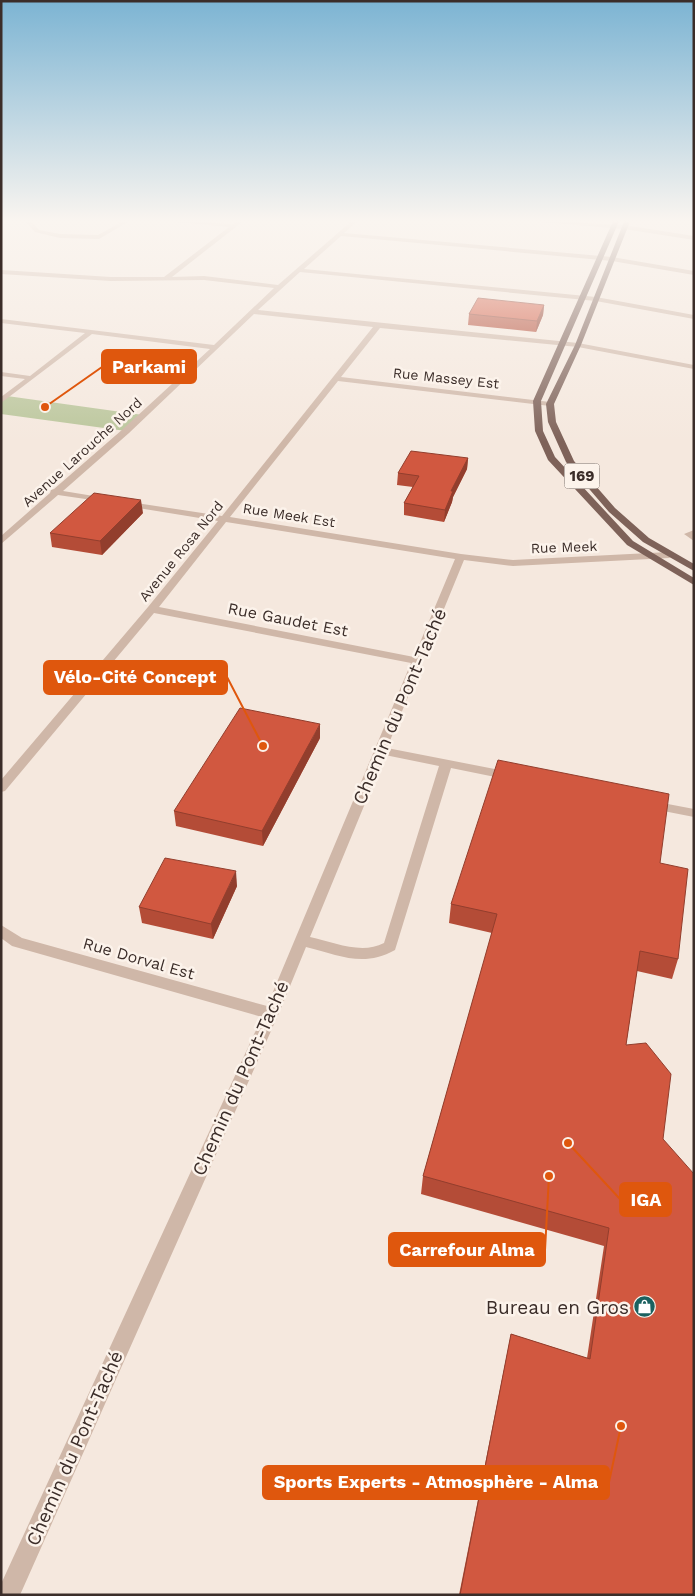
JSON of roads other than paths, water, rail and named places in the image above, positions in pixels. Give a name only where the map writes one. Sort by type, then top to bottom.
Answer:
[{"type":"main road","points":[[583,293],[537,401],[539,430],[551,458],[630,543],[648,556],[694,582]]},
{"type":"main road","points":[[550,404],[578,345],[598,293]]},
{"type":"main road","name":"169","points":[[550,404],[552,422],[570,462],[612,510],[646,540],[694,568]]},
{"type":"street","name":"Avenue Larouche Nord","points":[[1,541],[6,531],[126,431],[273,293]]},
{"type":"street","points":[[535,293],[596,299],[694,317]]},
{"type":"street","points":[[254,312],[378,326],[562,343],[694,367]]},
{"type":"street","points":[[1,321],[214,347]]},
{"type":"street","name":"Avenue Rosa Nord","points":[[1,788],[152,609],[339,379],[378,326]]},
{"type":"street","points":[[1,401],[91,332]]},
{"type":"street","points":[[1,374],[31,378]]},
{"type":"street","name":"Rue Massey Est","points":[[339,379],[550,404]]},
{"type":"street","name":"Rue Meek Est","points":[[54,492],[461,557]]},
{"type":"street","points":[[694,533],[689,534],[694,538]]},
{"type":"street","name":"Rue Meek","points":[[461,557],[514,563],[669,555]]},
{"type":"street","name":"Chemin du Pont-Taché","points":[[8,1595],[271,1013],[461,557]]},
{"type":"street","name":"Rue Gaudet Est","points":[[152,609],[417,661]]},
{"type":"street","points":[[380,750],[522,778]]},
{"type":"street","points":[[301,940],[358,954],[377,953],[390,946],[446,763]]},
{"type":"street","points":[[637,802],[694,813]]},
{"type":"street","name":"Rue Dorval Est","points":[[1,930],[17,942],[271,1013]]},
{"type":"place","name":"Parkami","points":[[45,407]]},
{"type":"place","name":"Vélo-Cité Concept","points":[[263,746]]},
{"type":"place","name":"IGA","points":[[568,1143]]},
{"type":"place","name":"Carrefour Alma","points":[[549,1176]]},
{"type":"place","name":"Bureau en Gros","points":[[645,1307]]},
{"type":"place","name":"Sports Experts - Atmosphère - Alma","points":[[621,1426]]}]
